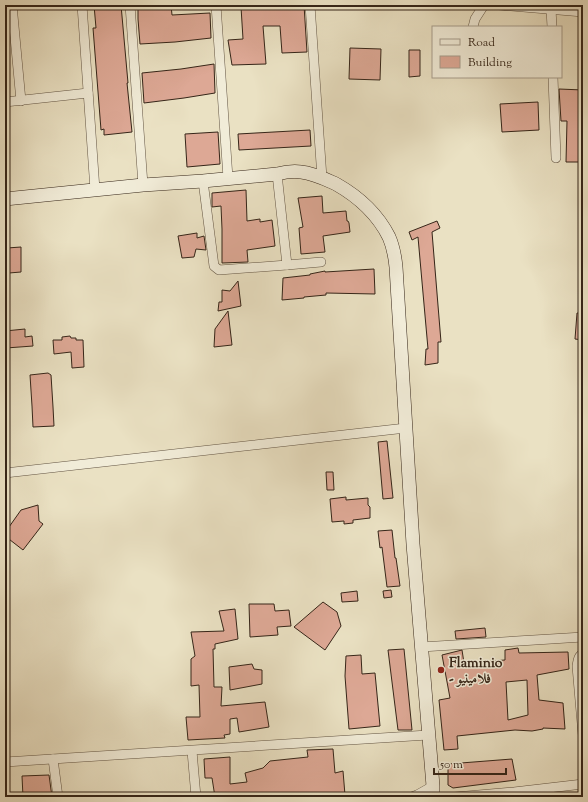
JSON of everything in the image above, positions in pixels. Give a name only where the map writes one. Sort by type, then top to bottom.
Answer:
[{"type":"street","points":[[12,5],[21,101]]},
{"type":"street","points":[[82,5],[95,190]]},
{"type":"street","points":[[130,5],[143,185]]},
{"type":"street","points":[[216,5],[228,178]]},
{"type":"street","points":[[310,5],[322,178]]},
{"type":"street","points":[[473,26],[484,5]]},
{"type":"street","points":[[499,5],[583,12]]},
{"type":"street","points":[[552,9],[552,26]]},
{"type":"street","points":[[553,78],[556,158]]},
{"type":"street","points":[[5,102],[88,93]]},
{"type":"street","points":[[5,199],[143,185],[299,172],[312,174],[336,184],[365,204],[381,223],[389,238],[393,250],[398,284],[421,647],[433,792],[412,797]]},
{"type":"street","points":[[277,174],[288,265]]},
{"type":"street","points":[[203,180],[214,266],[219,270],[321,262]]},
{"type":"street","points":[[5,473],[406,428]]},
{"type":"street","points":[[421,647],[583,637]]},
{"type":"street","points":[[583,654],[581,654],[578,658],[577,666],[583,735]]},
{"type":"street","points":[[5,762],[428,735]]},
{"type":"street","points":[[192,751],[196,797]]},
{"type":"street","points":[[54,759],[58,797]]},
{"type":"street","points":[[455,797],[583,784]]},
{"type":"building","points":[[94,5],[121,5],[132,132],[104,135],[104,129],[101,130],[93,28],[96,28]]},
{"type":"building","points":[[138,5],[171,5],[172,15],[210,13],[211,38],[140,44]]},
{"type":"building","points":[[304,5],[307,52],[282,53],[280,26],[263,26],[266,64],[232,65],[228,40],[243,39],[241,7]]},
{"type":"building","points":[[350,48],[381,49],[380,80],[349,79]]},
{"type":"building","points":[[409,50],[420,50],[420,76],[409,77]]},
{"type":"building","points":[[214,64],[215,93],[144,103],[142,73]]},
{"type":"building","points":[[559,89],[583,90],[583,162],[566,162],[567,121],[561,121]]},
{"type":"building","points":[[538,102],[539,130],[502,132],[500,104]]},
{"type":"building","points":[[310,130],[311,146],[239,150],[238,134]]},
{"type":"building","points":[[218,132],[220,164],[187,167],[185,134]]},
{"type":"building","points":[[246,190],[247,221],[260,219],[260,222],[272,220],[275,246],[247,250],[248,262],[222,263],[221,206],[212,207],[212,193]]},
{"type":"building","points":[[322,196],[323,213],[346,211],[350,232],[323,236],[325,252],[301,254],[299,228],[303,227],[298,198]]},
{"type":"building","points":[[437,221],[440,228],[432,232],[441,342],[438,342],[438,363],[425,365],[426,349],[428,349],[418,237],[412,240],[409,232]]},
{"type":"building","points":[[197,233],[197,238],[204,236],[206,250],[196,249],[194,257],[182,258],[178,236]]},
{"type":"building","points":[[21,247],[21,272],[9,273],[7,248]]},
{"type":"building","points":[[374,269],[375,294],[326,293],[326,295],[282,300],[283,278],[310,275],[325,271]]},
{"type":"building","points":[[238,281],[241,306],[218,311],[219,302],[222,302],[222,290],[230,291]]},
{"type":"building","points":[[228,311],[232,345],[214,347],[215,329]]},
{"type":"building","points":[[577,313],[583,313],[583,340],[575,339]]},
{"type":"building","points":[[25,329],[25,337],[32,336],[33,346],[6,348],[5,331]]},
{"type":"building","points":[[70,336],[71,338],[76,338],[76,340],[83,340],[84,367],[72,368],[71,352],[54,354],[53,340],[62,340],[62,337]]},
{"type":"building","points":[[48,373],[51,375],[54,426],[33,427],[30,375]]},
{"type":"building","points":[[387,441],[393,498],[383,499],[378,442]]},
{"type":"building","points":[[326,472],[333,472],[334,490],[327,490]]},
{"type":"building","points":[[346,497],[346,500],[368,498],[370,518],[353,520],[353,523],[344,524],[344,521],[332,522],[330,499]]},
{"type":"building","points":[[38,505],[39,521],[43,524],[23,550],[5,536],[5,525],[9,527],[21,510]]},
{"type":"building","points":[[392,530],[400,586],[387,587],[382,547],[380,548],[378,531]]},
{"type":"building","points":[[391,590],[392,597],[384,598],[383,591]]},
{"type":"building","points":[[357,591],[358,601],[342,602],[341,593]]},
{"type":"building","points":[[323,602],[337,612],[341,626],[325,650],[294,627]]},
{"type":"building","points":[[249,604],[274,604],[275,611],[289,610],[291,626],[277,627],[278,635],[250,637]]},
{"type":"building","points":[[235,609],[238,639],[215,644],[215,649],[213,649],[214,687],[222,687],[221,706],[265,702],[269,727],[239,732],[237,718],[230,719],[230,734],[224,735],[225,738],[188,740],[186,717],[200,717],[199,685],[191,686],[191,659],[195,656],[191,632],[224,631],[219,611]]},
{"type":"building","points":[[485,628],[486,637],[456,639],[455,631]]},
{"type":"building","points":[[518,648],[519,653],[568,652],[569,669],[537,675],[539,700],[563,703],[565,729],[543,728],[532,731],[515,730],[457,736],[458,749],[444,750],[439,700],[450,698],[442,655],[462,650],[464,663],[505,660],[505,650]],"holes":[[[527,680],[528,715],[508,720],[506,682]]]},
{"type":"building","points":[[404,649],[412,730],[398,730],[388,650]]},
{"type":"building","points":[[361,655],[362,674],[375,673],[380,726],[349,729],[345,676],[346,656]]},
{"type":"building","points":[[252,664],[254,669],[262,670],[262,684],[230,690],[229,667]]},
{"type":"building","points":[[333,749],[335,773],[343,771],[345,795],[334,797],[215,797],[212,778],[205,778],[204,759],[230,757],[230,784],[247,782],[245,773],[263,768],[270,761],[308,757],[307,750]]},
{"type":"building","points":[[512,759],[516,780],[453,788],[448,785],[448,764]]},
{"type":"building","points":[[49,775],[52,797],[23,797],[22,776]]},
{"type":"place","name":"Flaminio - فلامينيو","points":[[441,670]]}]
